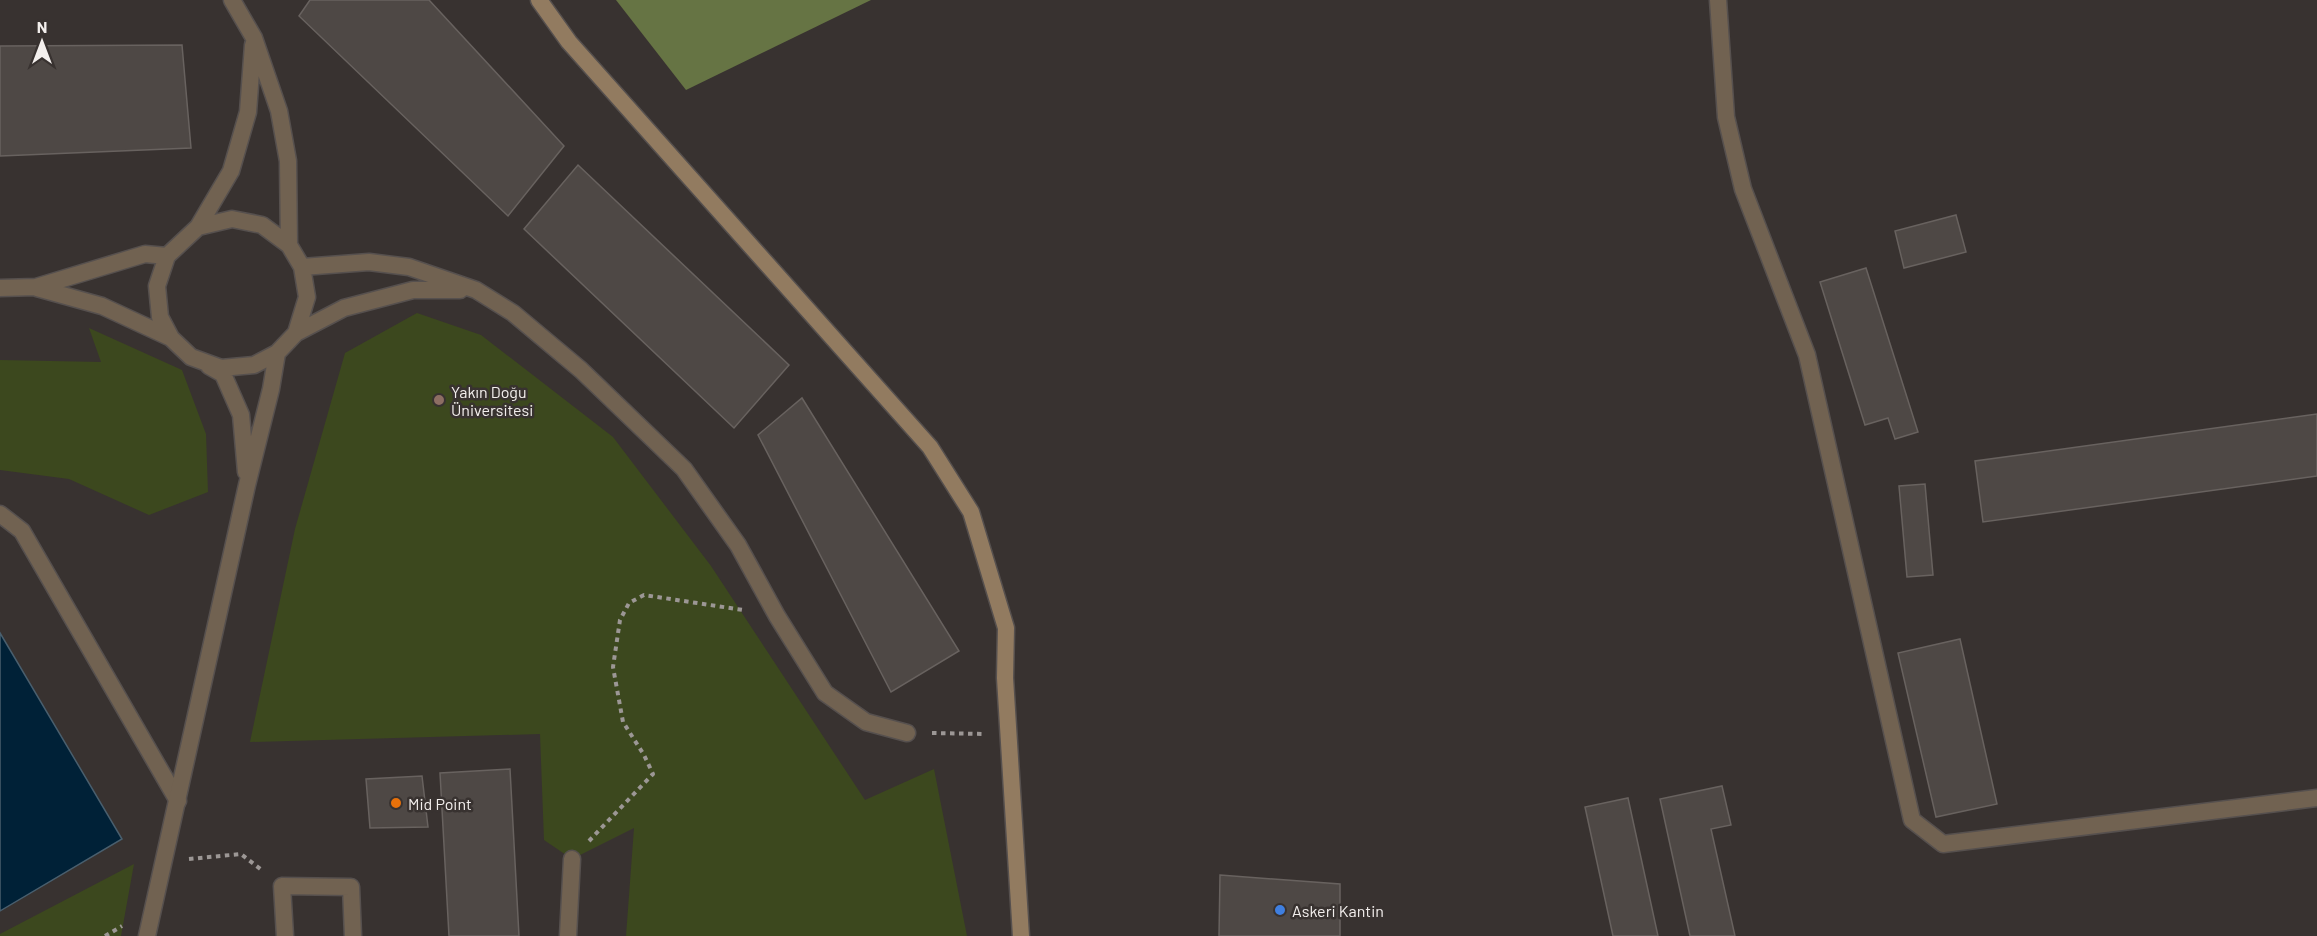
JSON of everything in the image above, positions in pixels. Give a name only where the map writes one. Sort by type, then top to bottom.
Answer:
[{"type":"main road","points":[[539,0],[569,42],[930,447],[971,512],[1006,628],[1005,678],[1021,936]]},
{"type":"street","points":[[232,0],[254,38],[279,111],[286,151],[289,245]]},
{"type":"street","points":[[1718,0],[1726,117],[1743,189],[1807,355],[1912,820],[1943,844],[2317,798]]},
{"type":"street","points":[[171,338],[160,317],[157,286],[167,256],[198,227],[231,171],[248,112],[254,38]]},
{"type":"street","points":[[198,227],[232,219],[262,225],[289,245],[302,267],[307,297],[296,333]]},
{"type":"street","points":[[0,288],[36,287],[145,254],[167,256]]},
{"type":"street","points":[[302,267],[369,262],[409,267],[476,290],[513,313],[581,370],[684,469],[738,545],[777,615],[825,693],[866,722],[907,733]]},
{"type":"street","points":[[36,287],[102,306],[171,338],[191,357],[223,374],[241,415],[247,485]]},
{"type":"street","points":[[191,357],[221,368],[254,365],[277,353],[296,333],[344,308],[413,290],[476,290]]},
{"type":"street","points":[[147,936],[247,485],[271,389],[277,353]]},
{"type":"street","points":[[0,514],[22,531],[178,801]]},
{"type":"street","points":[[568,936],[572,859]]},
{"type":"street","points":[[285,936],[282,886],[351,887],[353,936]]},
{"type":"path","points":[[572,859],[653,774],[644,754],[623,722],[613,667],[620,620],[629,603],[644,595],[777,615]]},
{"type":"path","points":[[907,733],[1009,735]]},
{"type":"path","points":[[164,860],[190,860],[241,854],[282,886]]},
{"type":"green space","points":[[616,0],[871,0],[686,90]]},
{"type":"green space","points":[[417,313],[481,335],[613,437],[711,566],[865,800],[934,769],[967,936],[626,936],[634,828],[572,859],[544,840],[540,734],[250,742],[295,529],[345,353]]},
{"type":"green space","points":[[89,328],[182,370],[206,434],[208,492],[149,515],[69,479],[0,470],[0,360],[101,362]]},
{"type":"green space","points":[[134,864],[121,936],[0,936],[0,934]]},
{"type":"water","points":[[0,633],[122,839],[0,911]]},
{"type":"building","points":[[310,0],[429,0],[564,146],[508,216],[299,16]]},
{"type":"building","points":[[182,45],[191,148],[0,156],[0,46]]},
{"type":"building","points":[[578,165],[789,365],[734,428],[524,229]]},
{"type":"building","points":[[1956,215],[1966,252],[1904,268],[1895,231]]},
{"type":"building","points":[[1866,268],[1918,432],[1895,439],[1888,418],[1865,425],[1820,282]]},
{"type":"building","points":[[802,398],[959,651],[891,692],[758,435]]},
{"type":"building","points":[[2317,414],[2317,476],[1983,522],[1975,461]]},
{"type":"building","points":[[1925,484],[1933,575],[1907,577],[1899,486]]},
{"type":"building","points":[[1960,639],[1997,804],[1936,817],[1898,653]]},
{"type":"building","points":[[510,769],[519,936],[449,936],[440,773]]},
{"type":"building","name":"Mid Point","points":[[422,776],[428,827],[370,828],[366,779]]},
{"type":"building","points":[[1722,786],[1731,825],[1711,829],[1735,936],[1690,936],[1660,799]]},
{"type":"building","points":[[1628,798],[1658,936],[1613,936],[1585,807]]},
{"type":"building","name":"Askeri Kantin","points":[[1220,875],[1340,884],[1340,936],[1219,936]]},
{"type":"place","name":"Yakın Doğu Üniversitesi","points":[[439,400]]},
{"type":"place","name":"Mid Point","points":[[396,803]]},
{"type":"place","name":"Askeri Kantin","points":[[1280,910]]}]
